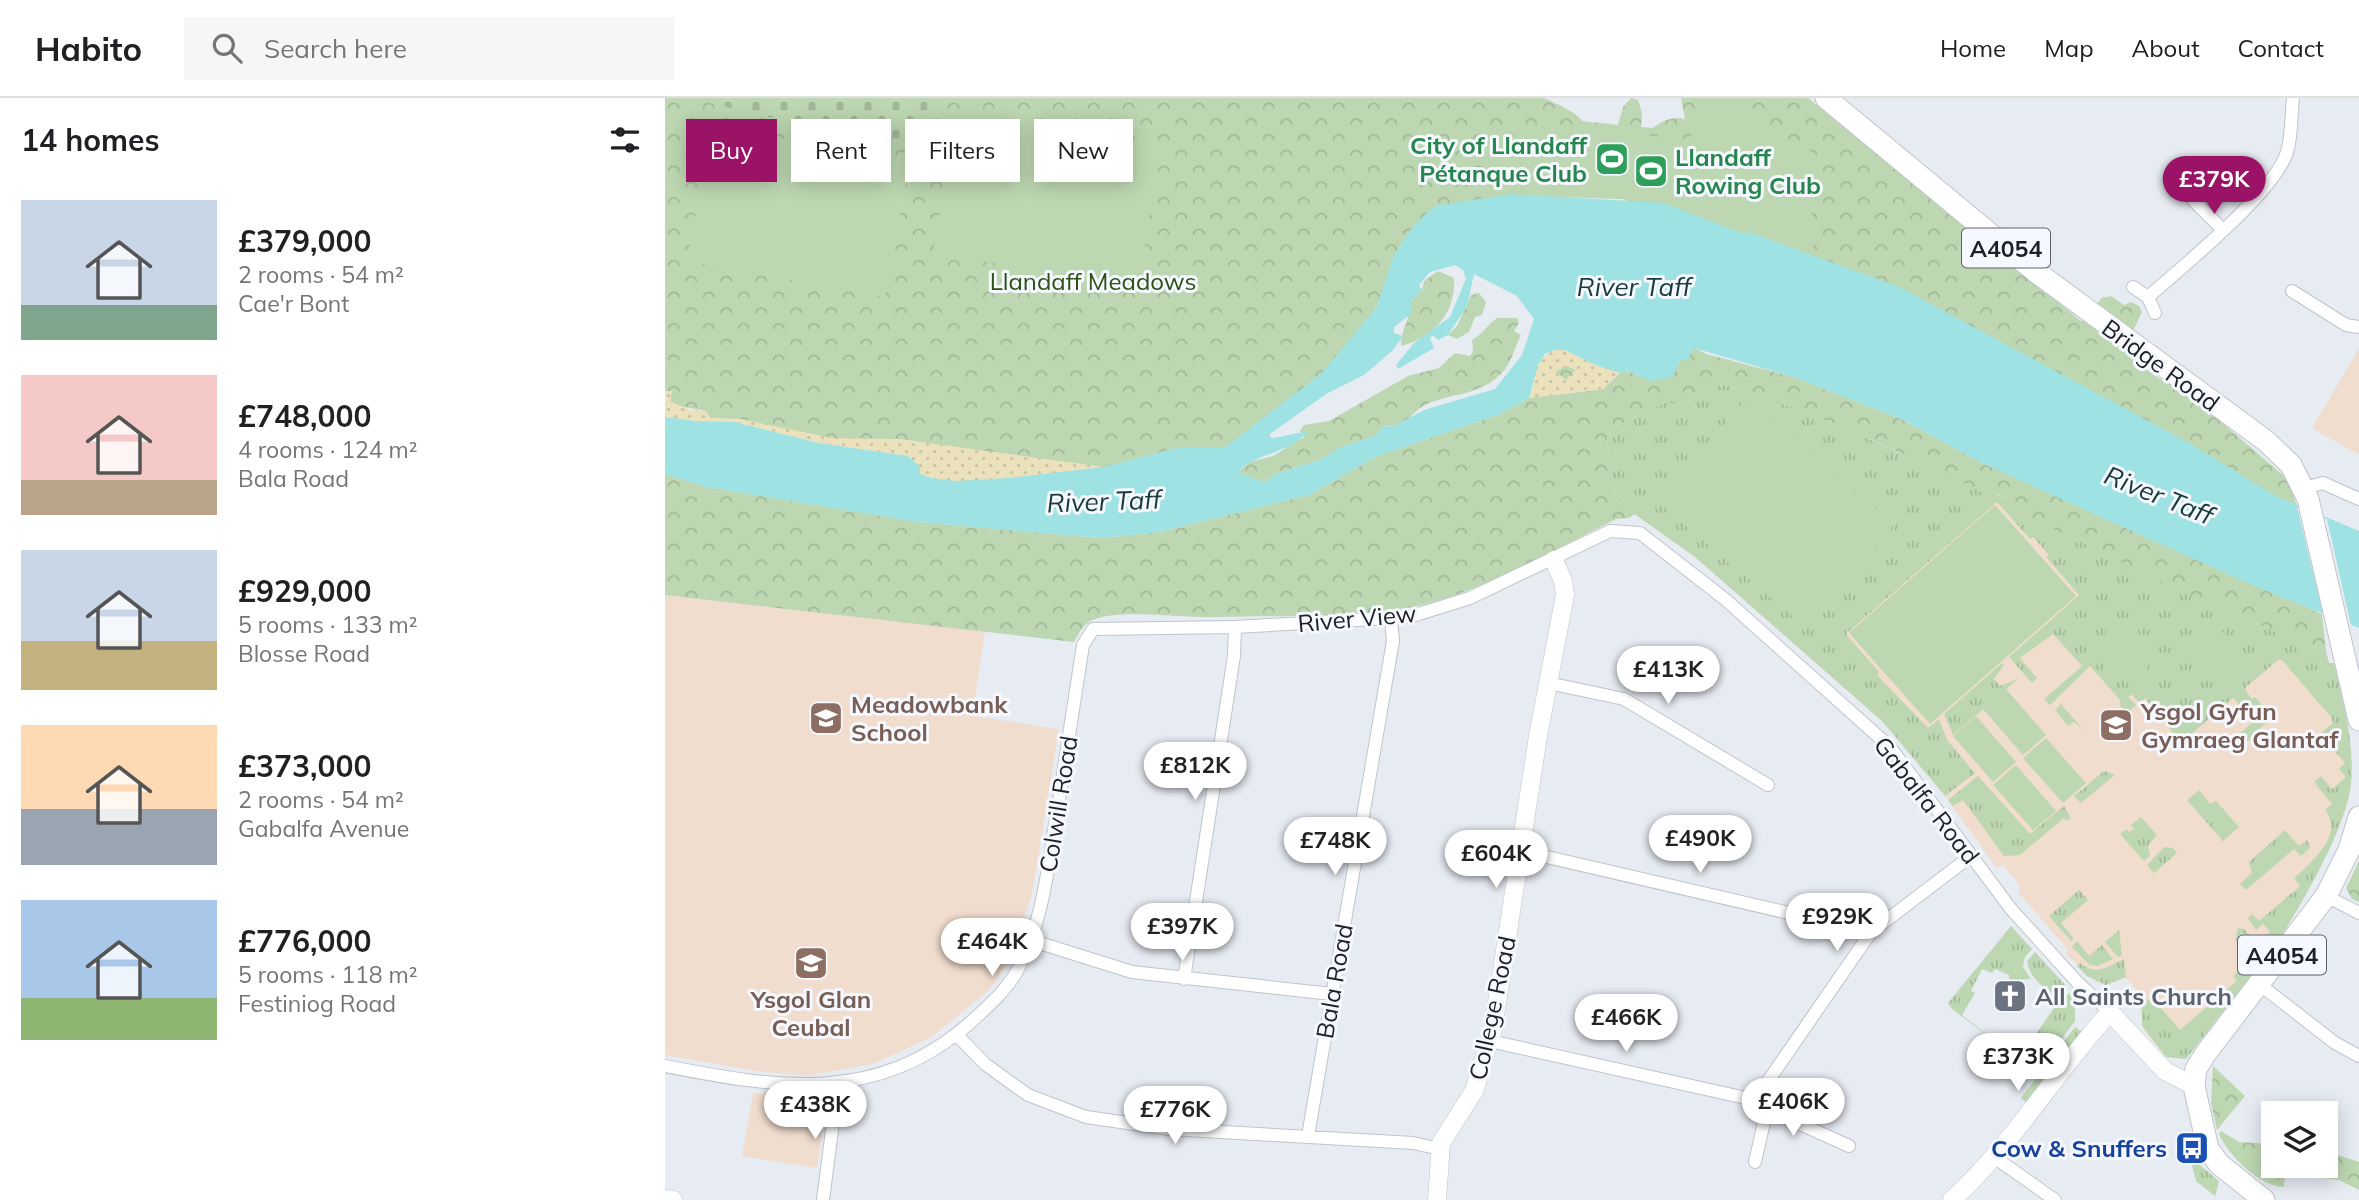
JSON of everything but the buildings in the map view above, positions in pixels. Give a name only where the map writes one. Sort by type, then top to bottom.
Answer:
[{"type":"main road","name":"Bridge Road","points":[[1826,98],[2036,272],[2266,441],[2291,465],[2306,493],[2359,719]]},
{"type":"main road","name":"A4054","points":[[2194,1086],[2196,1069],[2203,1058],[2326,896],[2349,850],[2359,817]]},
{"type":"main road","points":[[2194,1086],[2208,1149],[2219,1164],[2265,1200]]},
{"type":"street","points":[[2148,297],[2223,230],[2273,178],[2287,153],[2293,98]]},
{"type":"street","points":[[2195,201],[2223,230]]},
{"type":"street","points":[[2133,288],[2148,297],[2155,313]]},
{"type":"street","points":[[2292,291],[2346,325],[2359,327]]},
{"type":"street","points":[[2306,493],[2323,482],[2359,499]]},
{"type":"street","name":"River View","points":[[1099,626],[1235,627],[1391,619],[1448,606],[1554,560],[1610,531],[1640,533]]},
{"type":"street","name":"Gabalfa Road","points":[[1640,533],[1726,600],[1865,723],[1900,759],[1971,856],[2041,944],[2165,1071],[2194,1086]]},
{"type":"street","name":"College Road","points":[[1437,1200],[1440,1149],[1450,1127],[1474,1091],[1490,1041],[1548,683],[1565,595],[1563,581],[1554,560]]},
{"type":"street","name":"Bala Road","points":[[1308,1136],[1392,641],[1391,619]]},
{"type":"street","name":"Colwill Road","points":[[665,1066],[773,1085],[838,1083],[904,1064],[956,1034],[1007,987],[1030,940],[1047,878],[1083,645],[1087,634],[1099,626]]},
{"type":"street","points":[[1184,979],[1234,656],[1235,627]]},
{"type":"street","points":[[1548,683],[1624,699],[1768,785]]},
{"type":"street","points":[[1521,851],[1871,932]]},
{"type":"street","points":[[1755,1100],[1871,932],[1971,856]]},
{"type":"street","points":[[2326,896],[2359,913]]},
{"type":"street","points":[[1030,940],[1097,964],[1184,979],[1332,994]]},
{"type":"street","points":[[2259,984],[2335,1043],[2359,1056]]},
{"type":"street","points":[[1952,1200],[1994,1157],[2077,1048],[2110,1012]]},
{"type":"street","points":[[956,1034],[985,1063],[1028,1095],[1086,1117],[1170,1129],[1413,1143],[1440,1149]]},
{"type":"street","points":[[1490,1041],[1755,1100],[1767,1109],[1849,1146]]},
{"type":"street","points":[[823,1200],[838,1083]]},
{"type":"street","points":[[1755,1162],[1767,1109]]},
{"type":"street","points":[[1994,1157],[2055,1200]]},
{"type":"street","points":[[665,1199],[673,1200]]},
{"type":"shaded area","points":[[2359,349],[2359,455],[2312,428]]},
{"type":"shaded area","name":"Ysgol Gyfun Gymraeg Glantaf","points":[[1704,392],[2007,505],[2326,652],[2329,663],[2334,663],[2348,727],[2351,786],[2332,843],[2285,931],[2186,1059],[2166,1057],[2147,1034],[2140,1010],[2145,1000],[2126,978],[2106,985],[2096,982],[2065,953],[2068,950],[2018,892],[2020,885],[2003,865],[1996,867],[1945,796],[1883,722],[1695,557],[1619,503]]},
{"type":"shaded area","points":[[665,595],[985,631],[972,716],[1059,729],[1032,894],[1011,959],[989,990],[930,1038],[872,1064],[810,1075],[762,1072],[665,1055]]},
{"type":"shaded area","points":[[753,1093],[815,1097],[823,1103],[825,1112],[817,1168],[742,1156]]},
{"type":"green space","name":"Llandaff Meadows","points":[[665,98],[1544,98],[1570,111],[1582,121],[1618,125],[1623,107],[1631,98],[1638,100],[1642,113],[1641,127],[1653,128],[1668,120],[1685,119],[1681,98],[1808,98],[2081,321],[2087,321],[2101,298],[2111,296],[2124,305],[2131,302],[2139,306],[2142,312],[2126,346],[2143,367],[2160,379],[2169,378],[2175,388],[2209,408],[2213,415],[2284,476],[2291,485],[2296,504],[2291,508],[1623,199],[1560,196],[1391,277],[1355,349],[1230,448],[1148,475],[1012,455],[930,458],[730,419],[709,418],[706,411],[674,405],[665,395]]},
{"type":"green space","points":[[689,98],[929,98],[926,119],[905,119],[905,149],[891,146],[891,119],[791,119],[791,122]]},
{"type":"green space","name":"Llandaff Rowing Club","points":[[1701,98],[1737,98],[1743,115],[1816,154],[1811,189],[1814,254],[1672,209],[1623,199],[1491,195],[1488,142],[1530,132],[1557,131],[1690,139]]},
{"type":"green space","points":[[958,110],[1010,119],[956,119]]},
{"type":"green space","points":[[1020,121],[1034,123],[1034,182],[1133,182],[1133,140],[1162,145],[1138,287],[933,253],[945,182],[1020,182]]},
{"type":"green space","points":[[777,138],[791,140],[791,182],[891,182],[891,159],[905,161],[906,182],[885,297],[687,261],[702,182],[777,182]]},
{"type":"green space","points":[[1438,271],[1454,278],[1454,290],[1447,312],[1424,336],[1401,346],[1411,302],[1422,290],[1424,281]]},
{"type":"green space","points":[[1479,293],[1486,302],[1482,315],[1475,317],[1469,332],[1457,339],[1448,335],[1457,326],[1471,295]]},
{"type":"green space","points":[[1497,318],[1517,318],[1519,323],[1514,331],[1521,335],[1502,373],[1485,386],[1427,404],[1403,423],[1385,425],[1374,436],[1339,448],[1320,460],[1278,473],[1264,482],[1243,475],[1240,470],[1250,462],[1273,456],[1304,437],[1300,431],[1304,425],[1329,421],[1408,376],[1439,368],[1455,353],[1470,356],[1473,351],[1472,340]]},
{"type":"green space","points":[[1694,347],[1706,354],[1794,377],[1901,419],[1980,462],[2322,614],[2326,652],[2194,598],[2007,505],[2007,499],[1997,494],[1992,497],[1895,450],[1809,413],[1726,385],[1715,386],[1683,405],[1666,402],[1611,429],[1607,439],[1615,497],[1619,503],[1636,513],[1629,518],[1616,519],[1496,579],[1422,605],[1320,616],[1106,616],[1088,623],[1074,642],[665,595],[665,474],[707,487],[918,522],[1102,538],[1159,532],[1309,495],[1375,457],[1500,414],[1529,398],[1603,389],[1620,373],[1629,371],[1639,376],[1681,358]]},
{"type":"green space","points":[[1567,366],[1577,370],[1566,380],[1555,371]]},
{"type":"green space","points":[[1726,385],[1809,413],[2007,499],[2194,598],[2326,652],[2329,663],[2334,663],[2347,723],[2352,769],[2348,802],[2341,823],[2308,892],[2273,948],[2263,939],[2270,931],[2263,924],[2256,930],[2248,918],[2252,914],[2259,921],[2300,886],[2294,878],[2317,856],[2331,829],[2325,810],[2332,804],[2314,782],[2321,776],[2332,789],[2346,777],[2339,769],[2345,763],[2325,740],[2317,746],[2313,740],[2333,723],[2331,717],[2282,660],[2278,660],[2246,687],[2252,699],[2255,697],[2273,717],[2257,731],[2264,739],[2261,742],[2255,735],[2246,743],[2239,734],[2254,721],[2233,698],[2181,743],[2145,698],[2139,702],[2131,694],[2128,697],[2136,705],[2127,713],[2119,704],[2121,701],[2090,666],[2050,705],[2044,699],[2082,666],[2053,634],[2020,658],[2037,678],[2032,683],[2009,657],[2079,595],[2046,557],[2049,555],[2033,537],[2030,539],[1997,502],[1846,634],[1879,672],[1877,675],[1928,728],[1939,719],[1947,740],[1975,773],[1945,796],[1883,722],[1695,557],[1619,503],[1615,497],[1607,439],[1611,429],[1666,402],[1683,405],[1715,386]]},
{"type":"green space","points":[[1746,399],[1894,524],[1806,628],[1658,502]]},
{"type":"green space","points":[[1995,505],[2076,596],[1930,724],[1849,633]]},
{"type":"green space","points":[[2219,628],[2250,660],[2219,689],[2189,658]]},
{"type":"green space","points":[[2106,631],[2150,635],[2147,677],[2103,674]]},
{"type":"green space","points":[[2002,663],[2004,665],[1994,679],[2000,686],[2018,679],[1953,735],[1944,714]]},
{"type":"green space","points":[[2006,689],[2046,735],[2023,755],[1983,709]]},
{"type":"green space","points":[[2061,704],[2085,732],[2074,722],[2068,726],[2055,710]]},
{"type":"green space","points":[[1976,716],[2016,762],[1993,782],[1953,736]]},
{"type":"green space","points":[[2046,738],[2086,783],[2063,803],[2023,758]]},
{"type":"green space","points":[[2016,765],[2056,811],[2033,830],[1993,785]]},
{"type":"green space","points":[[2104,771],[2115,775],[2081,803],[2074,796]]},
{"type":"green space","points":[[1978,776],[2030,834],[2064,806],[2071,818],[2067,821],[2064,818],[2020,855],[2004,856],[1963,800],[1953,806],[1948,800]]},
{"type":"green space","points":[[2199,790],[2210,804],[2216,801],[2239,827],[2223,841],[2187,800]]},
{"type":"green space","points":[[2141,817],[2157,835],[2148,846],[2150,856],[2144,861],[2120,834],[2126,829],[2129,832],[2134,829],[2131,825]]},
{"type":"green space","points":[[2285,830],[2299,846],[2307,840],[2310,848],[2301,856],[2294,849],[2246,890],[2240,884],[2252,873],[2249,862]]},
{"type":"green space","points":[[2164,847],[2173,848],[2177,853],[2154,873],[2147,865]]},
{"type":"green space","points":[[2359,861],[2359,902],[2352,899],[2346,888]]},
{"type":"green space","points":[[2079,890],[2088,900],[2061,923],[2074,939],[2071,941],[2049,916]]},
{"type":"green space","points":[[2011,926],[2032,949],[2025,957],[2023,967],[2031,979],[2009,980],[2009,975],[1995,969],[1992,973],[1982,969],[1971,991],[1975,993],[1962,1015],[2011,1053],[1952,1009],[1948,1003]]},
{"type":"green space","points":[[2238,928],[2244,929],[2267,955],[2186,1059],[2166,1057],[2142,1026],[2142,1005],[2148,999],[2154,1000],[2180,1030],[2237,981],[2233,976],[2251,961],[2235,940]]},
{"type":"green space","points":[[2119,930],[2122,955],[2118,957],[2105,942]]},
{"type":"green space","points":[[2077,941],[2089,956],[2102,945],[2113,959],[2098,966],[2090,965],[2072,947]]},
{"type":"green space","points":[[2035,952],[2067,987],[2060,993],[2052,994],[2030,971],[2027,961]]},
{"type":"green space","points":[[2124,959],[2126,977],[2106,985],[2087,976],[2077,966],[2080,963],[2097,970]]},
{"type":"green space","points":[[2071,992],[2075,997],[2075,1021],[2037,1072],[2018,1059],[2049,1015]]},
{"type":"green space","points":[[2075,1027],[2082,1032],[2027,1103],[2021,1098]]},
{"type":"green space","points":[[2213,1066],[2245,1096],[2217,1130],[2211,1103]]},
{"type":"green space","points":[[2221,1131],[2239,1142],[2261,1143],[2261,1178],[2285,1178],[2284,1187],[2275,1186],[2255,1176],[2237,1160],[2219,1134]]},
{"type":"green space","points":[[2338,1155],[2359,1162],[2359,1190],[2339,1180],[2324,1178],[2338,1178]]},
{"type":"green space","points":[[2190,1157],[2219,1181],[2215,1196],[2196,1181]]},
{"type":"sand","points":[[1555,350],[1565,350],[1620,373],[1603,389],[1529,398],[1538,365],[1547,354]],"holes":[[[1567,366],[1576,370],[1566,380],[1555,371]]]},
{"type":"sand","points":[[665,391],[672,391],[670,401],[690,410],[706,411],[710,418],[741,419],[832,438],[900,439],[1104,467],[981,481],[935,479],[921,474],[908,456],[819,443],[735,422],[665,417]]},
{"type":"water","name":"River Taff","points":[[1511,194],[1664,203],[1744,234],[1749,232],[1899,287],[2189,443],[2276,496],[2359,531],[2359,628],[2259,588],[1980,462],[1901,419],[1794,377],[1694,348],[1687,361],[1681,359],[1672,377],[1650,381],[1629,371],[1620,373],[1593,364],[1565,350],[1555,350],[1545,354],[1538,365],[1529,398],[1500,414],[1375,457],[1309,495],[1159,532],[1102,538],[917,522],[706,487],[665,474],[665,417],[735,422],[819,443],[908,456],[920,467],[920,474],[957,481],[1104,467],[1176,448],[1225,447],[1321,374],[1376,308],[1394,255],[1414,225],[1435,206]],"holes":[[[1455,265],[1463,270],[1466,279],[1450,317],[1414,343],[1396,365],[1398,369],[1434,348],[1430,338],[1433,335],[1438,340],[1448,335],[1467,306],[1474,274],[1517,296],[1534,319],[1522,355],[1495,389],[1424,410],[1392,427],[1385,425],[1374,436],[1339,448],[1320,460],[1278,473],[1264,482],[1243,475],[1240,470],[1246,465],[1293,444],[1308,431],[1274,438],[1270,437],[1270,434],[1326,394],[1364,375],[1393,350],[1403,336],[1394,333],[1394,327],[1411,314],[1411,302],[1422,290],[1419,285],[1430,272]]]},
{"type":"pier","points":[[2297,507],[2327,519],[2352,630],[2324,618]]},
{"type":"place","name":"City of Llandaff Pétanque Club","points":[[1612,159]]},
{"type":"place","name":"Llandaff Rowing Club","points":[[1651,171]]},
{"type":"place","name":"Meadowbank School","points":[[826,718]]},
{"type":"place","name":"Ysgol Gyfun Gymraeg Glantaf","points":[[2116,725]]},
{"type":"place","name":"Ysgol Glan Ceubal","points":[[811,963]]},
{"type":"place","name":"All Saints Church","points":[[2010,996]]},
{"type":"place","name":"Cow & Snuffers","points":[[2192,1148]]}]
